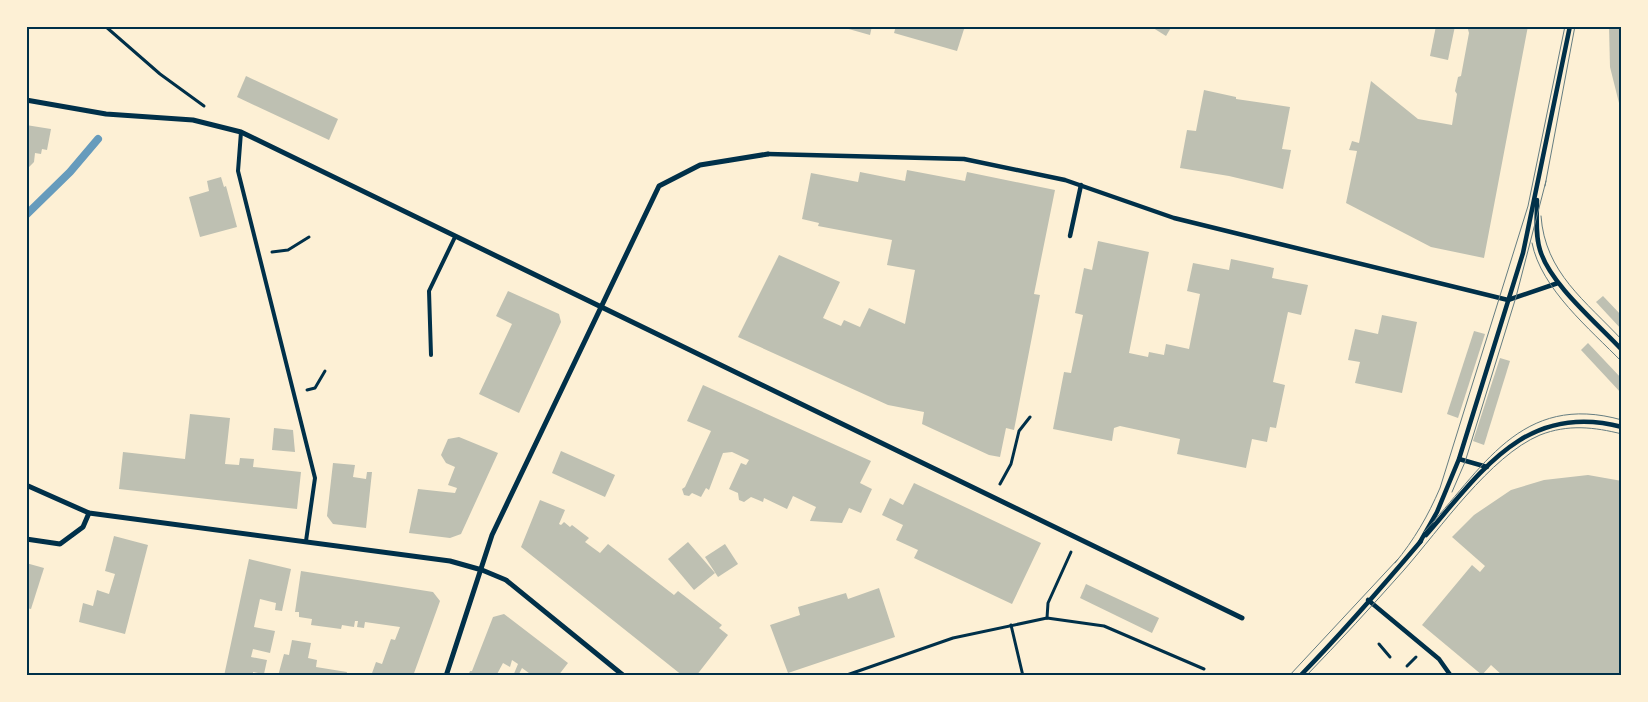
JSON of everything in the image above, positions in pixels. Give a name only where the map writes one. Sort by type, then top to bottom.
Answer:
[{"type":"street","points":[[1420,542],[1437,512],[1459,459],[1522,253],[1570,26]]},
{"type":"street","points":[[26,100],[106,114],[194,120],[241,132],[1242,618]]},
{"type":"street","points":[[446,676],[492,535],[603,307],[659,186],[700,165],[768,154],[964,159],[1066,180],[1174,218],[1508,300],[1558,283]]},
{"type":"street","points":[[1070,236],[1081,185]]},
{"type":"street","points":[[1537,188],[1537,233],[1539,248],[1545,263],[1558,283],[1622,350]]},
{"type":"street","points":[[1300,676],[1368,600],[1389,580],[1487,466],[1513,444],[1538,429],[1558,423],[1584,420],[1622,427]]},
{"type":"street","points":[[1459,459],[1487,466]]},
{"type":"street","points":[[26,485],[89,513],[306,541],[450,562],[482,570],[506,580],[624,676]]},
{"type":"street","points":[[26,540],[60,544],[83,527],[89,513]]},
{"type":"street","points":[[1368,600],[1438,659],[1451,676]]},
{"type":"lane","points":[[241,132],[238,171],[315,478],[306,541]]},
{"type":"lane","points":[[431,354],[429,291],[455,237]]},
{"type":"path","points":[[106,26],[160,74],[209,109]]},
{"type":"path","points":[[259,254],[288,250],[309,237]]},
{"type":"path","points":[[294,393],[315,388],[326,371]]},
{"type":"path","points":[[994,496],[1010,464],[1019,431],[1030,417]]},
{"type":"path","points":[[1047,618],[1048,603],[1072,549]]},
{"type":"path","points":[[844,676],[953,638],[1047,618],[1104,626],[1204,669]]},
{"type":"path","points":[[1010,625],[1023,676]]},
{"type":"path","points":[[1379,644],[1390,657]]},
{"type":"building","points":[[838,26],[872,26],[870,35]]},
{"type":"building","points":[[896,26],[965,26],[957,51],[894,33]]},
{"type":"building","points":[[1150,26],[1172,26],[1166,36]]},
{"type":"building","points":[[1436,26],[1455,26],[1448,60],[1430,56]]},
{"type":"building","points":[[1467,26],[1528,26],[1484,258],[1431,247],[1346,203],[1357,151],[1349,150],[1352,141],[1359,143],[1371,81],[1418,119],[1452,125],[1457,94],[1455,91],[1458,77],[1461,76],[1469,33]]},
{"type":"building","points":[[1609,26],[1622,26],[1622,115],[1610,67]]},
{"type":"building","points":[[246,76],[338,119],[329,140],[237,97]]},
{"type":"building","points":[[1204,90],[1236,97],[1236,99],[1290,107],[1282,149],[1291,150],[1283,189],[1229,176],[1180,168],[1187,130],[1196,131]]},
{"type":"building","points":[[26,125],[51,129],[47,150],[42,149],[41,154],[35,153],[34,162],[28,168]]},
{"type":"building","points":[[907,170],[965,181],[967,172],[1055,190],[1034,294],[1040,295],[1014,430],[1006,428],[1000,457],[989,455],[922,424],[924,412],[888,405],[738,337],[779,255],[840,282],[823,318],[841,326],[844,320],[860,327],[869,308],[905,324],[915,270],[887,265],[892,240],[818,226],[819,223],[802,219],[811,173],[858,182],[860,172],[905,181]]},
{"type":"building","points":[[221,177],[224,187],[226,186],[237,227],[200,237],[189,197],[209,191],[207,181]]},
{"type":"building","points":[[1098,241],[1149,252],[1129,353],[1148,357],[1149,352],[1164,355],[1166,344],[1189,349],[1200,294],[1187,291],[1193,263],[1229,270],[1231,259],[1274,268],[1272,278],[1308,285],[1301,315],[1288,312],[1273,382],[1285,385],[1276,428],[1270,427],[1267,442],[1252,439],[1246,468],[1177,454],[1180,439],[1120,426],[1114,428],[1112,441],[1053,429],[1064,372],[1071,373],[1083,315],[1075,313],[1084,268],[1092,270]]},
{"type":"building","points":[[508,291],[559,314],[561,322],[519,413],[479,394],[512,324],[496,316]]},
{"type":"building","points":[[1603,296],[1622,316],[1622,330],[1596,302]]},
{"type":"building","points":[[1382,315],[1417,322],[1402,393],[1355,383],[1360,362],[1348,360],[1355,329],[1378,334]]},
{"type":"building","points":[[1474,331],[1485,334],[1458,418],[1447,414]]},
{"type":"building","points":[[1588,343],[1622,379],[1622,394],[1581,350]]},
{"type":"building","points":[[1500,358],[1510,361],[1484,445],[1473,441]]},
{"type":"building","points":[[703,385],[871,461],[860,483],[872,489],[861,513],[849,508],[842,523],[810,521],[816,507],[793,496],[787,509],[764,498],[763,502],[751,497],[744,502],[739,500],[738,493],[729,489],[741,463],[746,465],[749,460],[732,452],[723,453],[709,490],[706,488],[701,497],[692,493],[689,496],[684,495],[682,489],[685,487],[711,431],[687,421]]},
{"type":"building","points":[[190,414],[230,418],[225,464],[239,465],[240,458],[254,459],[253,467],[301,472],[297,509],[119,489],[123,452],[185,459]]},
{"type":"building","points":[[274,428],[293,430],[295,452],[272,450]]},
{"type":"building","points":[[459,437],[498,453],[461,534],[450,538],[409,533],[418,489],[455,493],[457,488],[448,485],[455,467],[446,463],[441,455],[448,439]]},
{"type":"building","points":[[561,451],[615,475],[605,497],[552,473]]},
{"type":"building","points":[[333,463],[355,465],[353,477],[366,479],[367,472],[372,472],[366,528],[333,524],[327,516]]},
{"type":"building","points":[[1588,475],[1622,481],[1622,676],[1503,676],[1491,665],[1482,675],[1422,625],[1472,565],[1480,572],[1485,566],[1452,537],[1474,515],[1511,490],[1544,480]]},
{"type":"building","points":[[914,483],[1041,543],[1012,604],[914,558],[918,550],[896,540],[903,525],[882,515],[890,498],[903,505]]},
{"type":"building","points":[[540,500],[565,510],[559,524],[561,525],[564,522],[570,527],[572,525],[589,538],[585,542],[600,553],[608,544],[674,595],[678,591],[722,625],[719,628],[728,635],[696,676],[683,676],[521,547]]},
{"type":"building","points":[[114,536],[148,545],[125,634],[79,622],[83,603],[93,606],[97,590],[109,594],[115,574],[105,571]]},
{"type":"building","points":[[688,542],[715,573],[694,590],[668,559]]},
{"type":"building","points":[[725,544],[738,564],[718,577],[705,557]]},
{"type":"building","points":[[249,559],[291,569],[282,611],[275,610],[276,603],[260,599],[254,627],[275,631],[270,653],[253,649],[251,657],[267,660],[264,674],[253,672],[253,676],[224,676]]},
{"type":"building","points":[[26,563],[44,568],[31,609],[26,608]]},
{"type":"building","points":[[301,571],[433,592],[440,601],[413,676],[371,676],[376,662],[382,664],[391,639],[395,640],[400,627],[365,622],[364,628],[357,627],[358,621],[355,621],[354,627],[342,625],[341,629],[311,625],[312,619],[299,617],[299,612],[295,612]]},
{"type":"building","points":[[1086,584],[1159,618],[1152,633],[1080,598]]},
{"type":"building","points":[[879,588],[895,637],[788,673],[770,625],[800,615],[798,607],[846,593],[848,599]]},
{"type":"building","points":[[504,614],[568,663],[558,676],[533,676],[522,668],[518,676],[513,676],[518,664],[512,660],[510,667],[503,663],[496,676],[468,676],[470,671],[472,671],[493,617]]},
{"type":"building","points":[[292,640],[311,643],[308,658],[317,660],[316,667],[347,672],[346,676],[278,676],[284,654],[289,655]]},
{"type":"waterway","points":[[26,215],[70,172],[98,139]]},
{"type":"tram line","points":[[1395,563],[1420,527],[1440,488],[1528,206],[1565,26]]},
{"type":"tram line","points":[[1545,186],[1575,26]]},
{"type":"tram line","points":[[1452,492],[1465,462],[1516,297],[1546,181]]},
{"type":"tram line","points":[[1541,216],[1544,236],[1550,254],[1559,270],[1582,299],[1622,340]]},
{"type":"tram line","points":[[1532,243],[1537,260],[1556,292],[1582,322],[1622,362]]},
{"type":"tram line","points":[[1424,532],[1485,462],[1506,442],[1530,426],[1556,417],[1587,414],[1622,420]]},
{"type":"tram line","points":[[1306,676],[1404,570],[1484,476],[1521,445],[1540,435],[1561,429],[1591,428],[1622,434]]},
{"type":"tram line","points":[[1289,676],[1398,559]]}]
